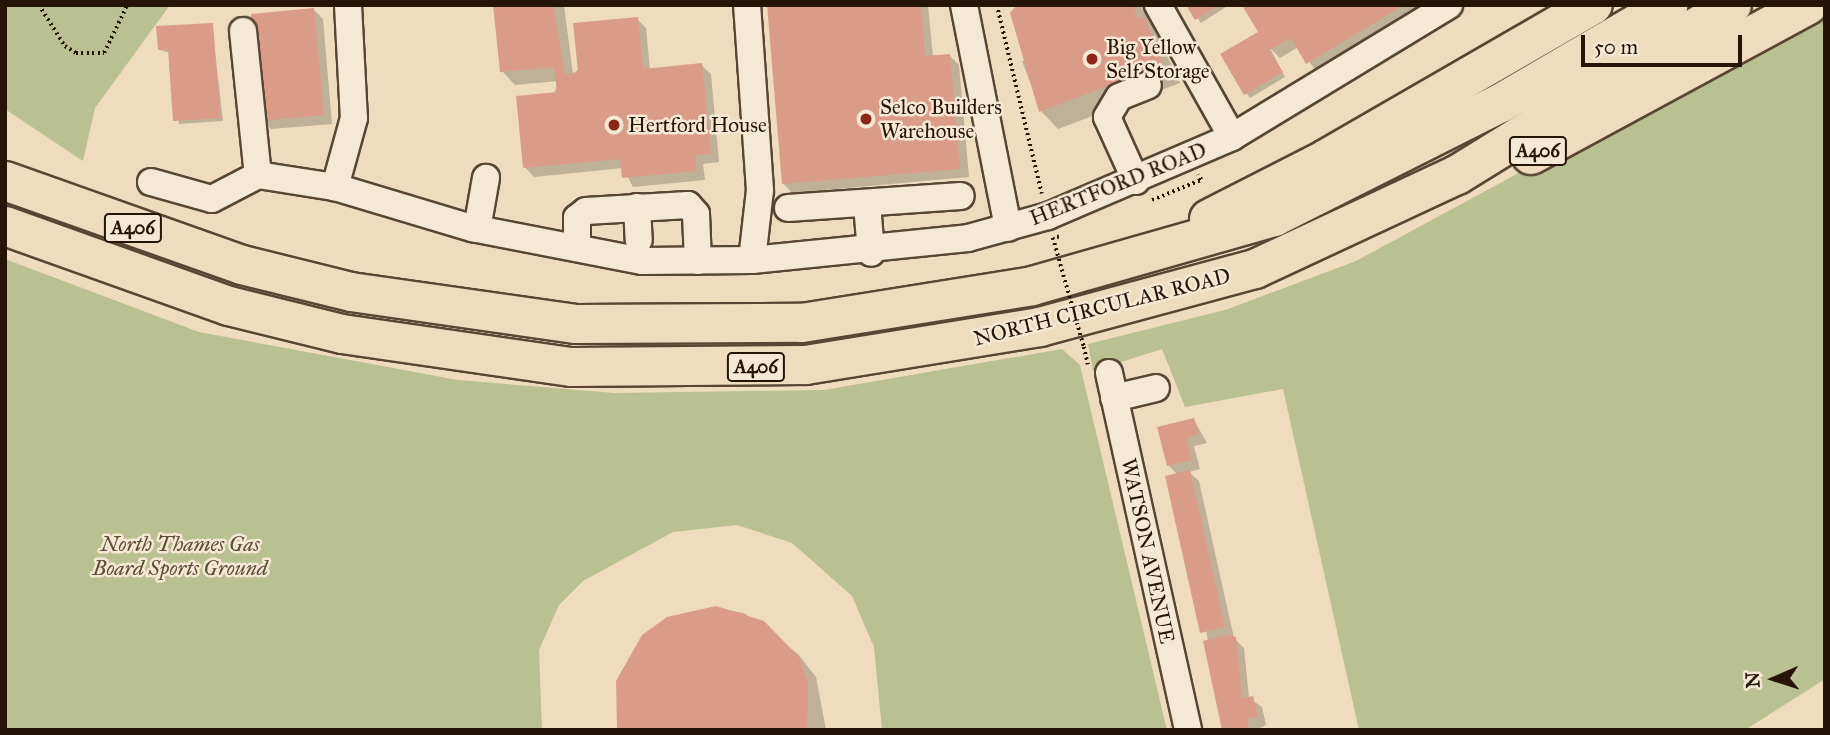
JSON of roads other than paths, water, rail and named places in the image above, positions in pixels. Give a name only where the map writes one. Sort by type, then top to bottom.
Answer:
[{"type":"highway","name":"A406","points":[[1147,256],[1593,5]]},
{"type":"highway","name":"NORTH CIRCULAR ROAD","points":[[5,226],[251,312],[456,353],[686,371],[806,365],[924,349],[1040,327],[1255,268],[1457,176],[1593,69],[1669,5]]},
{"type":"highway","name":"NORTH CIRCULAR ROAD","points":[[5,181],[263,271],[464,312],[686,328],[918,309],[1147,256],[1275,216],[1732,5]]},
{"type":"highway","name":"A406","points":[[1255,268],[1426,211],[1808,5]]},
{"type":"street","points":[[335,187],[354,118],[348,5]]},
{"type":"street","points":[[747,5],[760,190],[752,260]]},
{"type":"street","points":[[964,5],[1008,228]]},
{"type":"street","points":[[1158,5],[1231,136]]},
{"type":"street","name":"HERTFORD ROAD","points":[[258,175],[335,187],[477,229],[642,261],[752,260],[871,253],[1008,228],[1053,226],[1136,181],[1231,136],[1450,5]]},
{"type":"street","points":[[151,182],[212,199],[258,175],[243,31]]},
{"type":"street","points":[[1136,181],[1107,117],[1119,97],[1148,85]]},
{"type":"street","points":[[477,229],[486,178]]},
{"type":"street","points":[[788,208],[961,196]]},
{"type":"street","points":[[867,204],[871,253]]},
{"type":"street","points":[[577,248],[579,214],[636,207],[694,206],[698,261]]},
{"type":"street","points":[[636,207],[639,240]]},
{"type":"street","name":"WATSON AVENUE","points":[[1156,388],[1112,385],[1188,730]]},
{"type":"place","name":"Big Yellow Self Storage","points":[[1092,59]]},
{"type":"place","name":"Selco Builders Warehouse","points":[[866,119]]},
{"type":"place","name":"Hertford House","points":[[614,125]]},
{"type":"park label","name":"North Thames Gas Board Sports Ground","points":[[180,556]]}]
